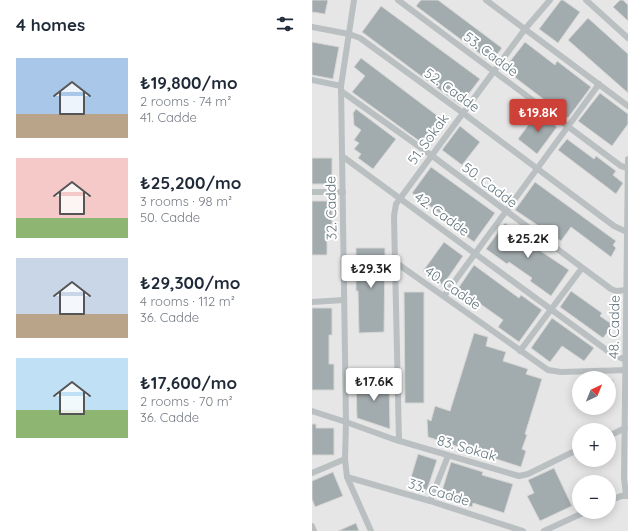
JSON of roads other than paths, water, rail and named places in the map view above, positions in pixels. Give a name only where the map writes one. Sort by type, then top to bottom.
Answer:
[{"type":"street","name":"32. Cadde","points":[[354,0],[341,88],[346,422],[344,460],[347,477],[371,531]]},
{"type":"street","name":"53. Cadde","points":[[398,0],[493,72],[622,166],[628,168]]},
{"type":"street","points":[[486,0],[628,106]]},
{"type":"street","name":"51. Sokak","points":[[400,198],[524,29],[550,0]]},
{"type":"street","points":[[586,0],[628,38]]},
{"type":"street","name":"52. Cadde","points":[[312,27],[349,34],[360,38],[614,226],[627,232]]},
{"type":"street","name":"50. Cadde","points":[[312,80],[341,88],[614,291],[627,290]]},
{"type":"street","points":[[444,296],[599,84]]},
{"type":"street","name":"42. Cadde","points":[[342,156],[612,354],[626,360]]},
{"type":"street","name":"48. Cadde","points":[[627,496],[624,478],[627,370],[628,159]]},
{"type":"street","points":[[312,192],[343,192]]},
{"type":"street","points":[[399,441],[394,210],[400,198]]},
{"type":"street","name":"40. Cadde","points":[[395,262],[541,366],[551,371],[627,370]]},
{"type":"street","points":[[520,351],[582,268]]},
{"type":"street","points":[[312,302],[344,300]]},
{"type":"street","name":"83. Sokak","points":[[312,411],[399,441],[515,475],[522,476],[572,452]]},
{"type":"street","points":[[616,432],[625,428]]},
{"type":"street","points":[[430,501],[448,456]]},
{"type":"street","points":[[312,474],[344,460]]},
{"type":"street","name":"33. Cadde","points":[[347,477],[430,501],[524,531]]},
{"type":"street","points":[[616,499],[627,496]]},
{"type":"street","points":[[544,531],[572,518]]},
{"type":"street","points":[[312,526],[314,531]]}]
